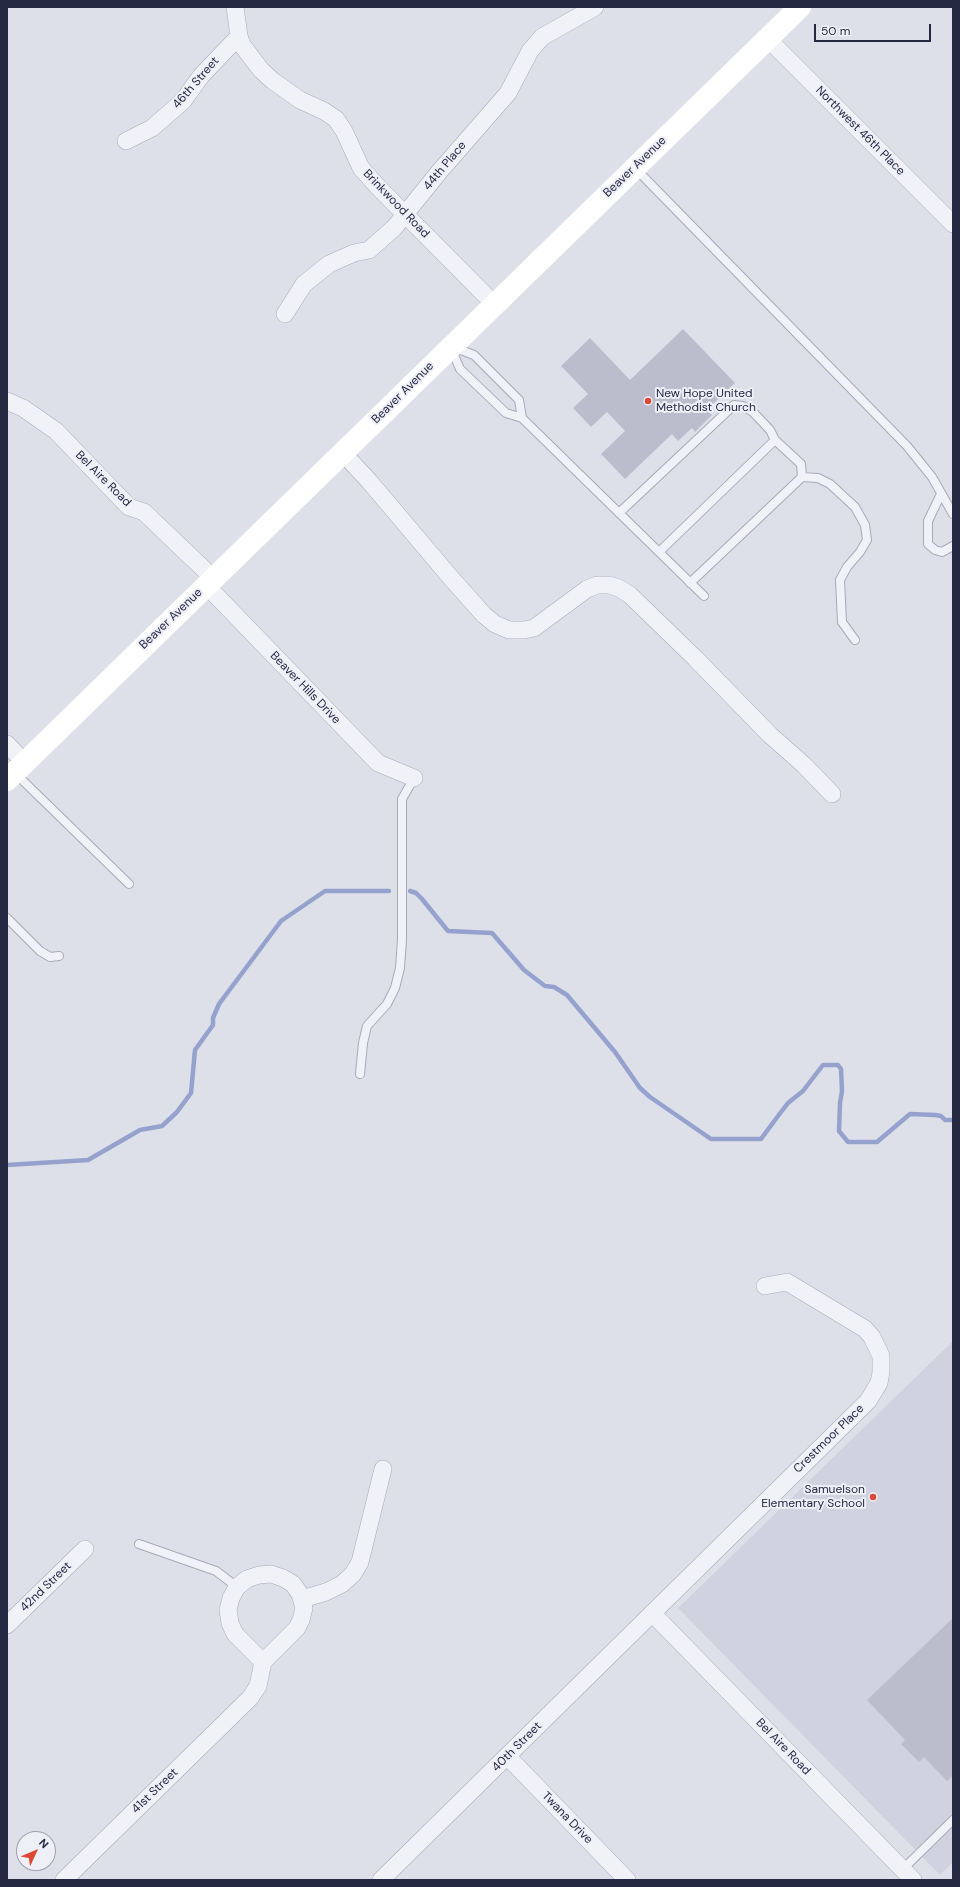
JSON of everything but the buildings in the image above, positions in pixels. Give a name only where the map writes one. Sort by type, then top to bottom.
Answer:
[{"type":"main road","name":"Beaver Avenue","points":[[15,772],[450,346],[800,7]]},
{"type":"street","points":[[235,7],[239,36]]},
{"type":"street","name":"44th Place","points":[[286,314],[304,284],[329,264],[354,253],[369,250],[394,228],[508,93],[530,51],[542,37],[594,7]]},
{"type":"street","name":"46th Street","points":[[126,141],[152,128],[183,101],[201,76],[239,36]]},
{"type":"street","name":"Brinkwood Road","points":[[239,36],[242,45],[261,70],[273,81],[300,100],[324,111],[336,119],[344,131],[362,168],[494,304]]},
{"type":"street","name":"Northwest 46th Place","points":[[768,39],[953,224]]},
{"type":"street","name":"Bel Aire Road","points":[[7,401],[23,408],[56,431],[129,507],[144,512],[209,582]]},
{"type":"street","points":[[342,452],[369,481],[451,578],[484,615],[495,624],[509,630],[534,628],[587,589],[597,585],[609,584],[619,588],[630,595],[695,658],[770,735],[804,765],[832,794]]},
{"type":"street","name":"Beaver Hills Drive","points":[[209,582],[378,764],[414,778]]},
{"type":"street","points":[[7,744],[15,772]]},
{"type":"street","name":"Crestmoor Place","points":[[652,1613],[868,1401],[879,1383],[881,1356],[872,1337],[865,1328],[787,1282],[765,1286]]},
{"type":"street","points":[[302,1599],[326,1592],[342,1584],[353,1574],[360,1562],[383,1469]]},
{"type":"street","name":"42nd Street","points":[[7,1626],[85,1549]]},
{"type":"street","points":[[271,1574],[283,1578],[292,1584],[302,1599],[304,1608],[297,1628],[263,1662],[236,1634],[230,1623],[228,1610],[231,1598],[238,1587],[247,1579],[259,1575],[271,1574]]},
{"type":"street","name":"Bel Aire Road","points":[[652,1613],[908,1875]]},
{"type":"street","name":"40th Street","points":[[381,1880],[652,1613]]},
{"type":"street","name":"41st Street","points":[[64,1880],[246,1703],[258,1686],[263,1662]]},
{"type":"street","name":"Twana Drive","points":[[507,1756],[628,1880]]},
{"type":"lane","points":[[635,167],[907,446],[932,477],[953,514]]},
{"type":"lane","points":[[450,346],[460,369],[506,413],[522,418],[704,596]]},
{"type":"lane","points":[[450,346],[474,355],[519,400],[522,418]]},
{"type":"lane","points":[[619,513],[734,405],[743,406],[753,412],[770,430],[775,440],[802,464],[802,477],[690,583]]},
{"type":"lane","points":[[659,552],[775,440]]},
{"type":"lane","points":[[802,477],[818,478],[830,484],[855,507],[865,525],[867,540],[860,552],[847,567],[840,580],[842,622],[854,640]]},
{"type":"lane","points":[[941,494],[928,521],[928,544],[935,550],[942,552],[953,546]]},
{"type":"lane","points":[[15,772],[129,884]]},
{"type":"lane","points":[[360,1074],[363,1044],[367,1026],[387,1004],[395,988],[400,968],[402,940],[402,799],[414,778]]},
{"type":"lane","points":[[7,918],[40,951],[50,958],[59,956]]},
{"type":"lane","points":[[139,1544],[216,1571],[238,1587]]},
{"type":"lane","points":[[908,1875],[953,1820]]},
{"type":"shaded area","name":"Samuelson Elementary School","points":[[953,1341],[953,1862],[940,1875],[678,1608]]},
{"type":"waterway","points":[[7,1165],[88,1160],[140,1130],[162,1126],[177,1112],[191,1093],[195,1050],[213,1025],[213,1018],[219,1004],[281,921],[325,891],[389,891]]},
{"type":"waterway","points":[[410,891],[416,893],[422,899],[448,931],[492,933],[524,970],[545,986],[554,987],[567,995],[615,1052],[640,1088],[650,1097],[711,1139],[761,1139],[788,1103],[803,1091],[823,1065],[838,1065],[841,1069],[842,1091],[839,1131],[848,1142],[877,1142],[910,1114],[935,1115],[941,1116],[945,1120],[953,1120]]},
{"type":"place","name":"New Hope United Methodist Church","points":[[648,401]]},
{"type":"place","name":"Samuelson Elementary School","points":[[873,1497]]}]
